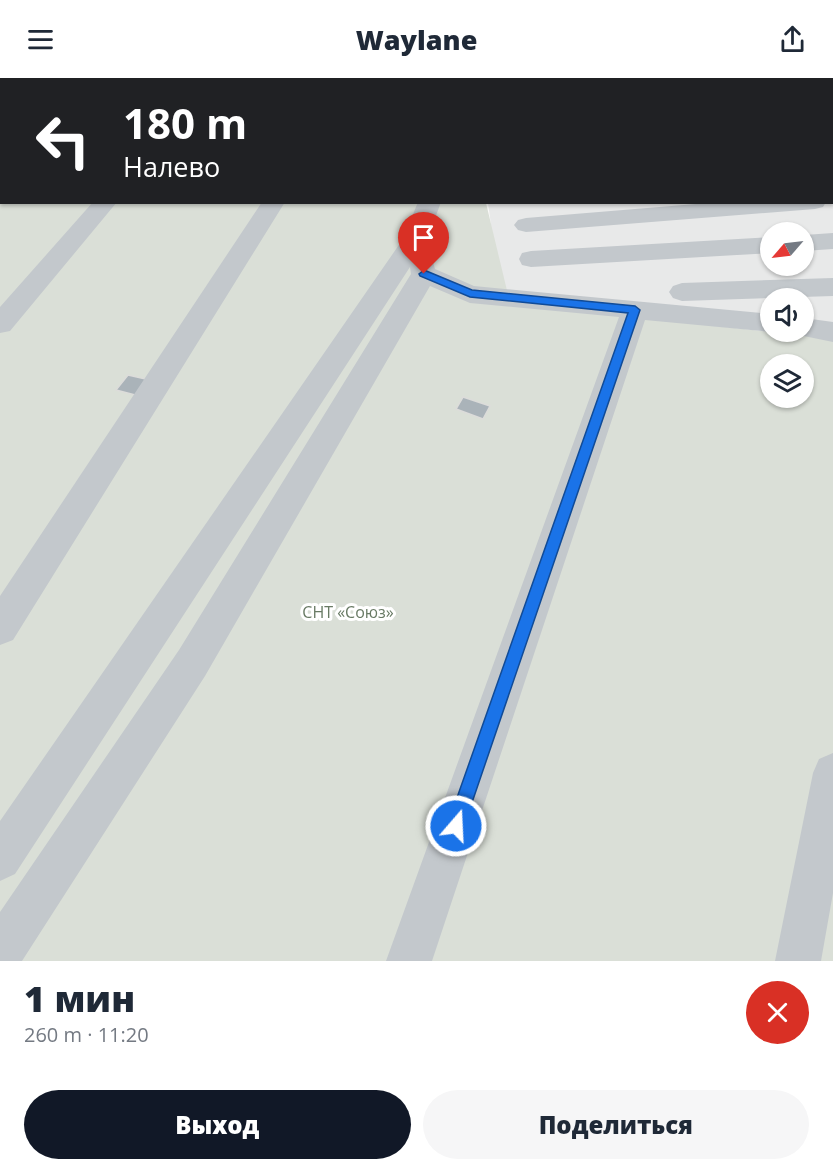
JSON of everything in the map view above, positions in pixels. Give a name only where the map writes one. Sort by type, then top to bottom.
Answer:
[{"type":"lane","points":[[0,324],[104,204]]},
{"type":"lane","points":[[0,628],[273,204]]},
{"type":"lane","points":[[0,859],[415,240],[429,204]]},
{"type":"lane","points":[[534,284],[525,214],[767,204]]},
{"type":"lane","points":[[0,953],[192,663],[424,274],[415,240]]},
{"type":"lane","points":[[814,242],[833,241]]},
{"type":"lane","points":[[531,259],[760,246]]},
{"type":"lane","points":[[424,274],[470,294],[760,322]]},
{"type":"lane","points":[[682,292],[833,287]]},
{"type":"lane","points":[[409,961],[635,310]]},
{"type":"lane","points":[[814,329],[833,332]]},
{"type":"lane","points":[[798,961],[833,772]]},
{"type":"shaded area","points":[[488,204],[833,204],[833,324],[814,323],[814,288],[760,288],[760,319],[500,291]]},
{"type":"green space","name":"СНТ «Союз»","points":[[0,204],[486,204],[510,303],[760,331],[760,342],[814,342],[814,331],[833,330],[833,961],[0,961]]},
{"type":"building","points":[[128,375],[150,380],[139,396],[116,390]]},
{"type":"building","points":[[463,397],[490,406],[483,419],[456,409]]},
{"type":"route","points":[[424,274],[470,294],[635,310],[456,826]]}]
